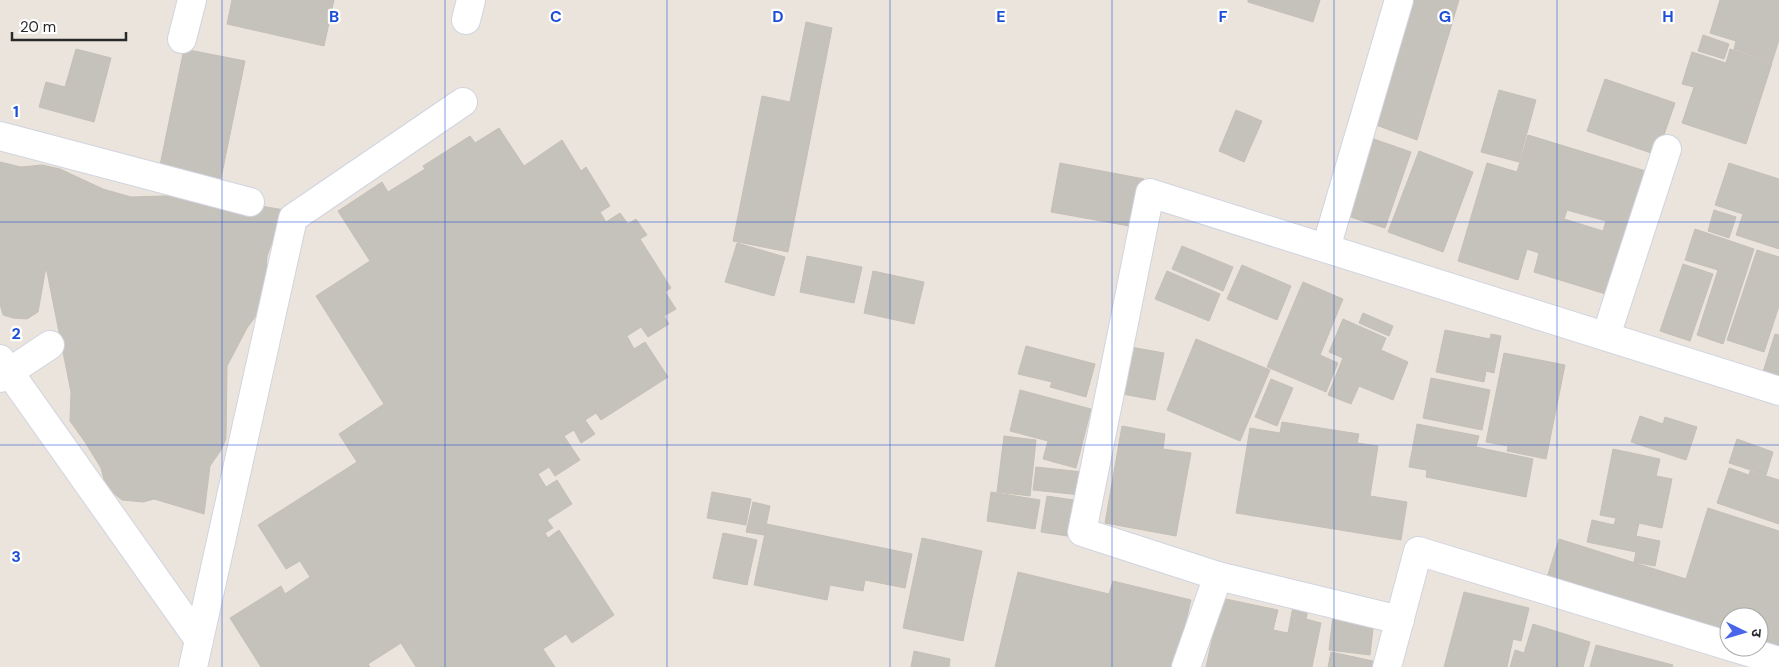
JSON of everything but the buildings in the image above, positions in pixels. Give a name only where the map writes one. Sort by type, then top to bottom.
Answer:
[{"type":"street","points":[[182,39],[192,0]]},
{"type":"street","points":[[1326,248],[1399,0]]},
{"type":"street","points":[[193,667],[293,218],[463,102]]},
{"type":"street","points":[[0,136],[250,202]]},
{"type":"street","points":[[1606,336],[1667,149]]},
{"type":"street","points":[[1400,620],[1218,576],[1082,532],[1150,192],[1779,391]]},
{"type":"street","points":[[50,345],[3,370],[199,640]]},
{"type":"street","points":[[1387,667],[1418,552],[1719,644]]},
{"type":"street","points":[[1186,667],[1218,576]]},
{"type":"street","points":[[1763,657],[1779,662]]}]
